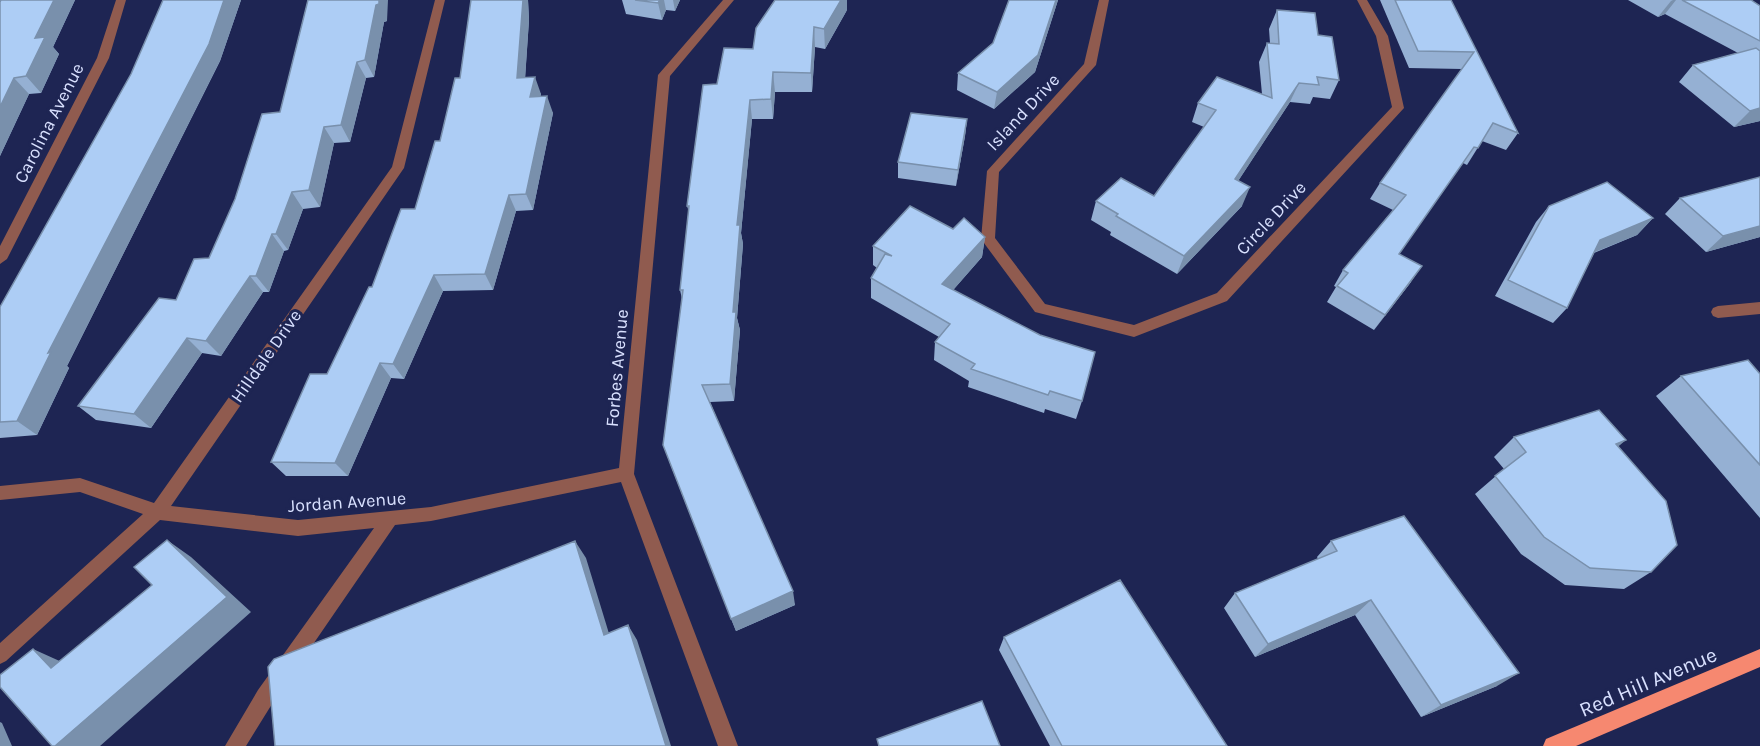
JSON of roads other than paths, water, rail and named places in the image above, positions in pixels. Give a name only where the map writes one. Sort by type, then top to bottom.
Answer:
[{"type":"main road","name":"Red Hill Avenue","points":[[1553,746],[1760,658]]},
{"type":"street","name":"Carolina Avenue","points":[[0,259],[102,58],[121,0]]},
{"type":"street","name":"Hilldale Drive","points":[[0,655],[157,512],[398,168],[440,0]]},
{"type":"street","name":"Forbes Avenue","points":[[728,746],[626,474],[664,75],[729,0]]},
{"type":"street","name":"Island Drive","points":[[1040,308],[988,239],[993,171],[1090,65],[1104,0]]},
{"type":"street","name":"Circle Drive","points":[[1040,308],[1134,331],[1222,297],[1398,108],[1382,36],[1362,0]]},
{"type":"street","points":[[1719,312],[1760,308]]},
{"type":"street","name":"Jordan Avenue","points":[[0,493],[80,485],[157,512],[298,528],[431,514],[626,474]]},
{"type":"street","points":[[235,746],[265,697],[390,519]]}]
